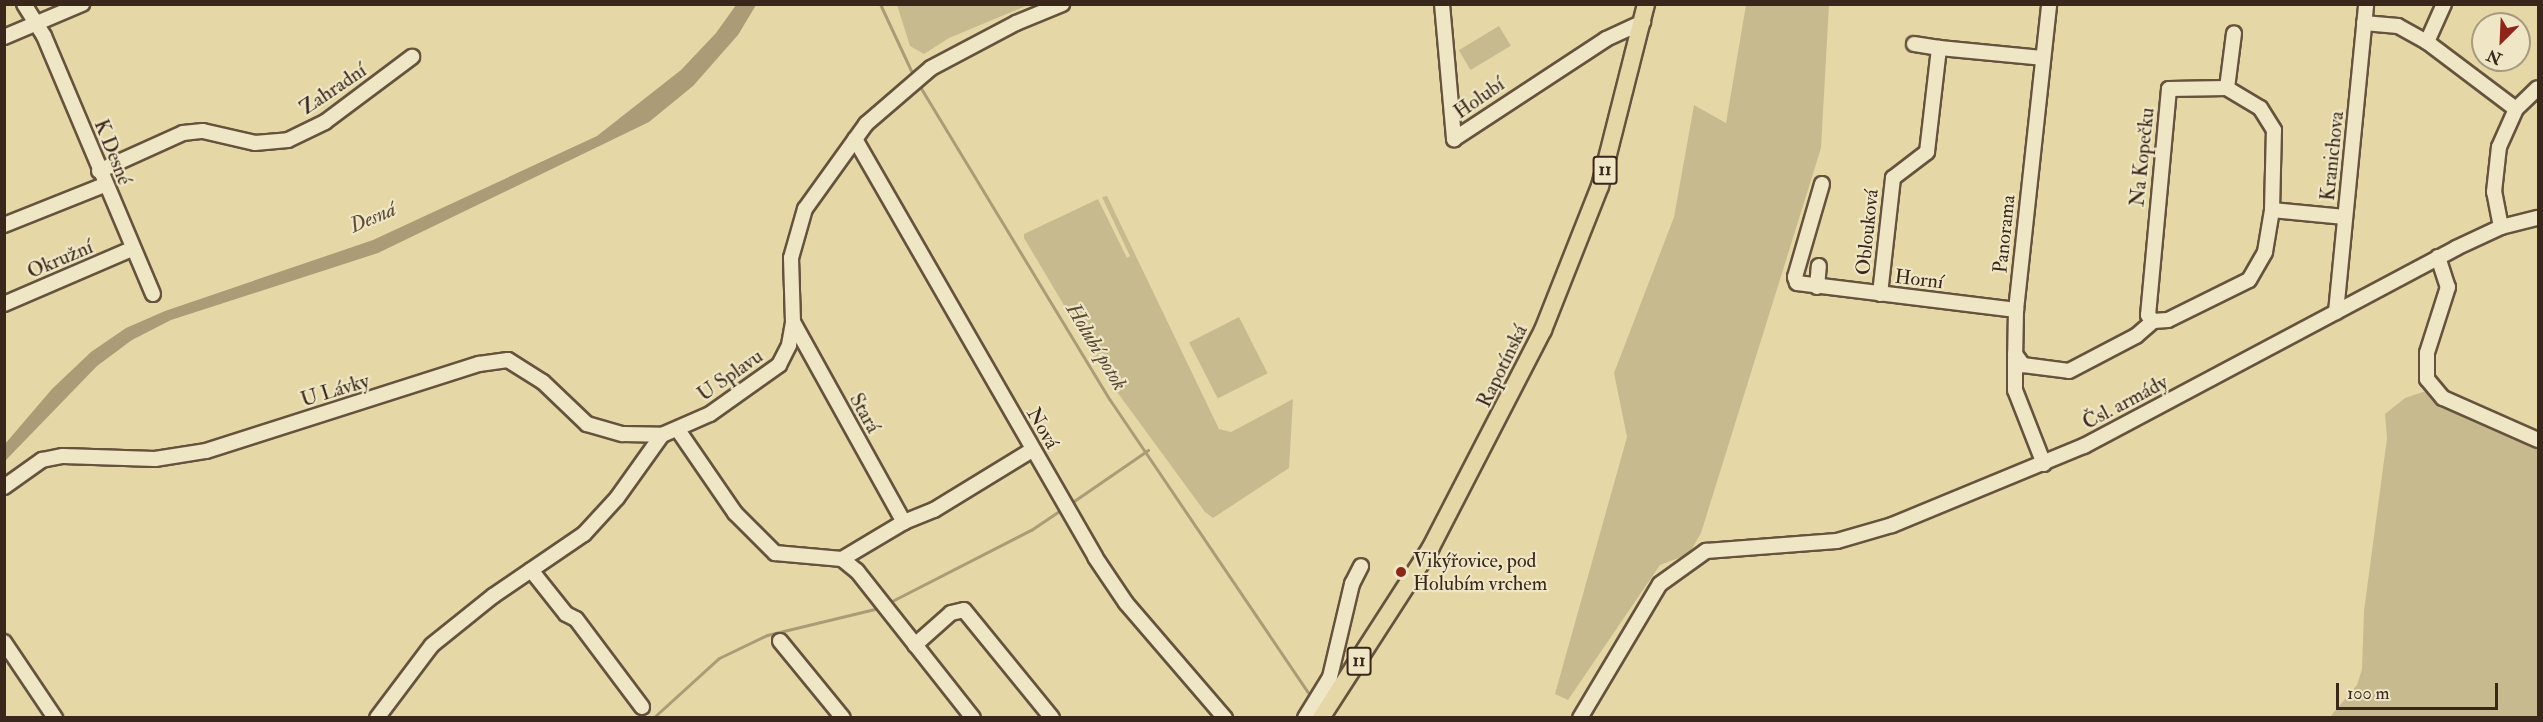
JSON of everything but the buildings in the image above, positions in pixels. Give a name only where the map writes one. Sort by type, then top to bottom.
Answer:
[{"type":"main road","name":"Rapotínská","points":[[1322,716],[1431,548],[1543,330],[1600,186],[1646,4]]},
{"type":"street","name":"K Desné","points":[[24,4],[38,24],[104,185],[153,294]]},
{"type":"street","points":[[4,37],[82,4]]},
{"type":"street","name":"U Splavu","points":[[662,435],[678,430],[710,414],[779,365],[789,345],[793,322],[791,258],[805,209],[855,138],[903,89],[925,72],[1016,23],[1062,4]]},
{"type":"street","name":"Holubí","points":[[1442,4],[1454,139],[1606,39],[1643,22]]},
{"type":"street","name":"Panorama","points":[[2044,464],[2014,390],[2016,310],[2049,4]]},
{"type":"street","name":"Kranichova","points":[[2336,312],[2366,4]]},
{"type":"street","points":[[2427,42],[2444,4]]},
{"type":"street","points":[[2364,23],[2398,26],[2427,42],[2516,109]]},
{"type":"street","points":[[2015,354],[2023,365],[2069,371],[2136,336],[2153,321],[2168,320],[2249,280],[2265,252],[2272,210],[2274,130],[2259,108],[2227,88],[2234,33]]},
{"type":"street","points":[[1914,44],[2043,58]]},
{"type":"street","name":"Oblouková","points":[[1880,294],[1893,178],[1927,152],[1939,48]]},
{"type":"street","name":"Zahradní","points":[[99,171],[183,133],[203,131],[255,143],[288,140],[325,122],[412,57]]},
{"type":"street","name":"Na Kopečku","points":[[2153,321],[2148,315],[2147,299],[2169,89],[2227,88]]},
{"type":"street","points":[[2500,228],[2495,208],[2495,169],[2499,147],[2516,109],[2538,88]]},
{"type":"street","name":"Nová","points":[[855,138],[1032,450],[1126,603],[1225,717]]},
{"type":"street","name":"Horní","points":[[1822,184],[1795,277],[1797,283],[2016,310]]},
{"type":"street","points":[[4,225],[104,185]]},
{"type":"street","points":[[2272,210],[2345,217]]},
{"type":"street","name":"Čsl. armády","points":[[1580,717],[1640,612],[1660,584],[1706,551],[1837,541],[1893,525],[2084,446],[2438,257],[2500,228],[2538,218]]},
{"type":"street","name":"Okružní","points":[[4,304],[132,249]]},
{"type":"street","points":[[2438,257],[2448,287],[2427,353],[2427,379],[2443,398],[2538,440]]},
{"type":"street","points":[[1817,287],[1819,266]]},
{"type":"street","name":"Stará","points":[[793,322],[904,522]]},
{"type":"street","name":"U Lávky","points":[[4,487],[42,460],[63,456],[155,459],[206,451],[479,364],[508,360],[543,382],[587,424],[622,434],[662,435]]},
{"type":"street","points":[[678,430],[735,513],[775,553],[842,559],[856,571],[973,717]]},
{"type":"street","points":[[377,717],[432,645],[531,570],[584,534],[618,498],[662,435]]},
{"type":"street","points":[[842,559],[904,522],[934,510],[1032,450]]},
{"type":"street","points":[[1305,717],[1330,676],[1352,584],[1361,566]]},
{"type":"street","points":[[531,570],[566,614],[576,619],[642,707]]},
{"type":"street","points":[[915,645],[951,613],[964,610],[1052,717]]},
{"type":"street","points":[[780,640],[843,717]]},
{"type":"street","points":[[4,642],[55,717]]},
{"type":"shaded area","points":[[897,4],[1028,5],[949,38],[924,54],[910,46]]},
{"type":"shaded area","points":[[736,5],[756,5],[738,35],[693,86],[649,122],[378,253],[171,320],[132,340],[97,366],[5,461],[5,444],[52,389],[91,352],[126,328],[165,311],[373,240],[597,136],[681,70],[716,33]]},
{"type":"shaded area","points":[[1746,5],[1829,5],[1821,148],[1701,533],[1689,554],[1660,565],[1568,700],[1555,694],[1627,437],[1614,373],[1674,217],[1694,105],[1726,123]]},
{"type":"shaded area","points":[[1499,26],[1511,46],[1471,70],[1459,50]]},
{"type":"shaded area","points":[[1107,196],[1219,429],[1231,432],[1293,399],[1289,468],[1213,518],[1205,512],[1109,381],[1024,238],[1024,234],[1098,199],[1127,258],[1130,256],[1102,197]]},
{"type":"shaded area","points":[[1239,317],[1268,373],[1218,399],[1189,342]]},
{"type":"shaded area","points":[[2426,391],[2451,410],[2538,450],[2538,717],[2329,718],[2357,685],[2362,669],[2364,611],[2387,438],[2385,414],[2405,398]]},
{"type":"waterway","name":"Holubí potok","points":[[880,4],[914,77]]},
{"type":"waterway","name":"Holubí potok","points":[[919,85],[1110,400],[1308,692]]},
{"type":"waterway","points":[[1074,501],[1148,450]]},
{"type":"waterway","points":[[892,601],[1031,530],[1059,511]]},
{"type":"waterway","points":[[653,718],[719,658],[767,635],[879,608]]},
{"type":"place","name":"Vikýřovice, pod Holubím vrchem","points":[[1401,572]]},
{"type":"water label","name":"Desná","points":[[373,218]]}]
